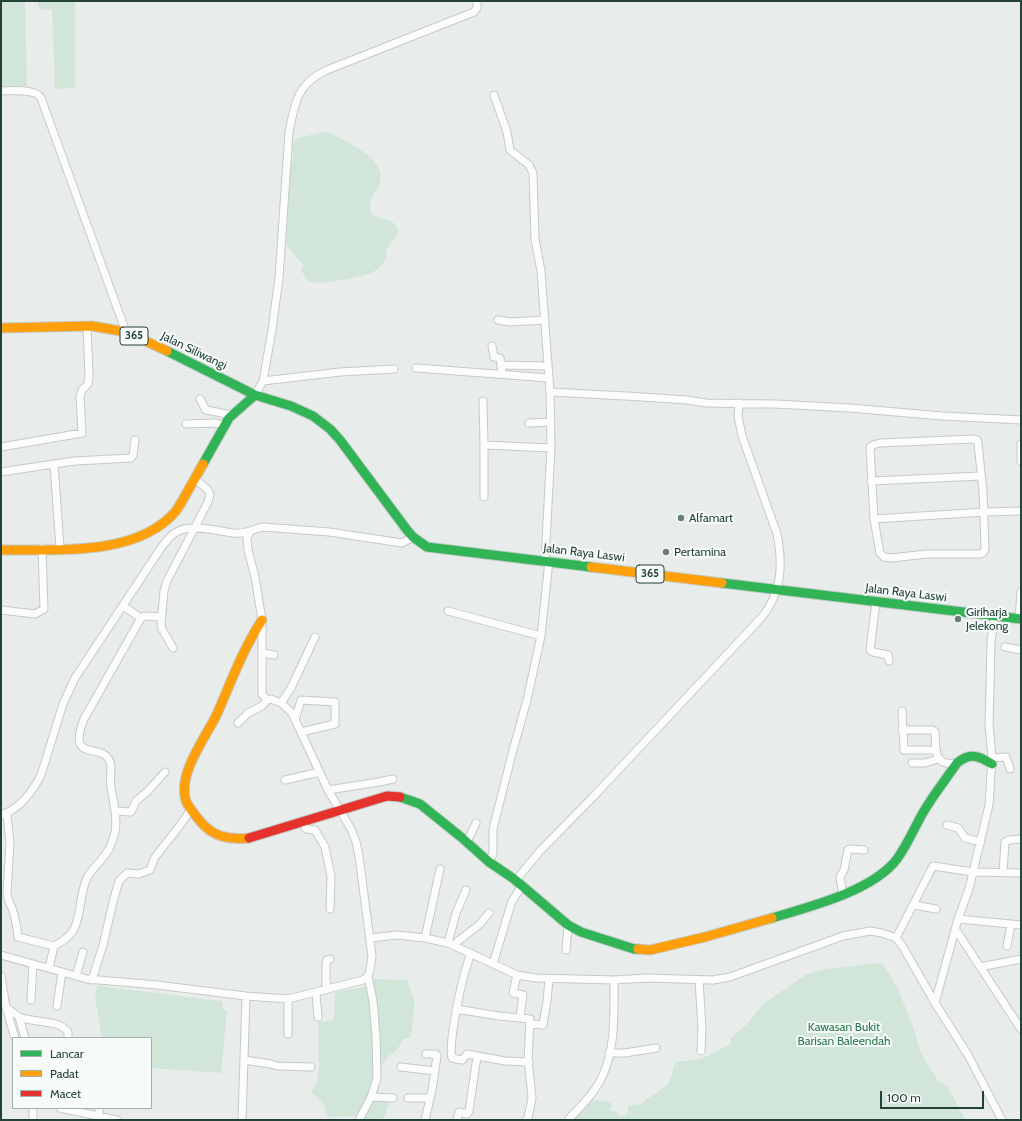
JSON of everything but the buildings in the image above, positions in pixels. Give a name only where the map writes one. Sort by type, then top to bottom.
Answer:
[{"type":"main road","name":"Jalan Siliwangi","points":[[1,328],[87,326],[126,332],[255,395]]},
{"type":"main road","points":[[1,550],[92,548],[137,538],[154,529],[176,511],[225,425],[232,415],[255,395]]},
{"type":"main road","name":"Jalan Raya Laswi","points":[[255,395],[295,408],[313,416],[330,429],[340,440],[407,541],[427,547],[1020,619]]},
{"type":"main road","points":[[262,620],[251,636],[210,728],[190,764],[186,778],[185,796],[188,804],[200,822],[210,831],[220,838],[233,840],[252,838],[303,822],[343,814],[387,796],[405,798],[420,804],[489,862],[519,883],[568,925],[581,932],[634,949],[650,950],[705,937],[780,916],[843,895],[878,875],[897,859],[924,811],[957,763],[964,758],[979,756],[992,761]]},
{"type":"street","points":[[255,395],[263,381],[272,330],[279,278],[289,132],[293,111],[302,88],[315,76],[326,70],[474,12],[477,8],[477,1]]},
{"type":"street","points":[[1,91],[32,92],[39,94],[126,332]]},
{"type":"street","points":[[489,862],[493,854],[493,829],[527,700],[542,635],[549,561],[551,448],[550,392],[540,261],[535,239],[533,173],[529,165],[509,148],[507,132],[494,95]]},
{"type":"street","points":[[498,320],[511,322],[545,320]]},
{"type":"street","points":[[1,447],[82,433],[80,393],[88,384],[89,378],[87,326]]},
{"type":"street","points":[[492,346],[494,357],[500,358],[502,374]]},
{"type":"street","points":[[501,365],[548,366]]},
{"type":"street","points":[[416,368],[548,378]]},
{"type":"street","points":[[263,381],[347,371],[394,369]]},
{"type":"street","points":[[550,392],[634,396],[706,403],[775,404],[850,408],[942,416],[1021,420]]},
{"type":"street","points":[[200,399],[206,410],[232,415]]},
{"type":"street","points":[[483,401],[484,498]]},
{"type":"street","points":[[492,964],[519,883],[540,851],[594,797],[771,606],[780,575],[780,548],[770,514],[742,436],[738,416],[739,404]]},
{"type":"street","points":[[186,424],[214,422],[225,425]]},
{"type":"street","points":[[529,423],[551,422]]},
{"type":"street","points":[[1,472],[75,461],[131,458],[133,455],[135,440]]},
{"type":"street","points":[[977,440],[984,512],[984,552],[980,554],[927,554],[891,558],[884,557],[880,553],[874,519],[872,481],[869,451],[870,447],[873,445],[977,440]]},
{"type":"street","points":[[1021,444],[1021,461]]},
{"type":"street","points":[[484,445],[551,448]]},
{"type":"street","points":[[54,464],[60,548]]},
{"type":"street","points":[[872,481],[981,476]]},
{"type":"street","points":[[173,648],[162,629],[161,617],[164,591],[167,581],[208,502],[210,494],[207,489],[194,479]]},
{"type":"street","points":[[874,519],[1021,511]]},
{"type":"street","points":[[161,617],[145,616],[141,618],[84,719],[78,735],[79,744],[82,747],[100,752],[107,757],[110,764],[111,785],[115,811],[115,830],[110,847],[88,878],[83,889],[77,922],[72,932],[65,940],[54,946],[18,937],[17,923],[13,910],[7,900],[10,843],[9,826],[4,814],[16,808],[37,783],[41,775],[63,704],[75,678],[167,540],[181,530],[194,528],[233,533],[250,532],[263,527],[329,532],[407,541]]},
{"type":"street","points":[[250,532],[247,538],[248,550],[255,577],[262,620],[262,694],[267,700]]},
{"type":"street","points":[[1,610],[35,614],[44,609],[42,548]]},
{"type":"street","points":[[1020,619],[1021,592]]},
{"type":"street","points":[[876,602],[870,650],[873,652],[886,654],[889,657],[889,662]]},
{"type":"street","points":[[123,606],[141,618]]},
{"type":"street","points":[[448,611],[542,635]]},
{"type":"street","points":[[935,1003],[958,919],[969,890],[989,805],[992,761],[989,724],[991,641],[995,616]]},
{"type":"street","points":[[281,703],[291,688],[315,638]]},
{"type":"street","points":[[1005,647],[1021,650]]},
{"type":"street","points":[[262,653],[274,655]]},
{"type":"street","points":[[238,723],[248,713],[262,706],[267,700],[271,699],[281,703],[292,713],[328,790],[343,814],[356,842],[365,908],[371,938],[372,956],[368,976],[373,1001],[377,1078],[371,1097],[359,1120]]},
{"type":"street","points":[[295,720],[301,700],[335,702],[335,724],[301,732]]},
{"type":"street","points":[[902,711],[904,750],[936,750]]},
{"type":"street","points":[[902,730],[933,730],[935,732],[938,759],[944,763],[957,763]]},
{"type":"street","points":[[992,761],[1006,757],[1010,769]]},
{"type":"street","points":[[912,763],[925,763],[938,759]]},
{"type":"street","points":[[115,811],[131,812],[136,801],[148,791],[165,772]]},
{"type":"street","points":[[285,780],[320,772]]},
{"type":"street","points":[[328,790],[393,779]]},
{"type":"street","points":[[92,980],[103,945],[119,881],[127,873],[139,874],[150,870],[155,858],[170,837],[184,822],[191,809]]},
{"type":"street","points":[[303,822],[306,829],[315,830],[317,832],[325,847],[331,876],[330,910]]},
{"type":"street","points":[[467,842],[476,823]]},
{"type":"street","points":[[947,825],[958,828],[965,838],[981,842]]},
{"type":"street","points":[[1003,873],[1005,842],[1009,840],[1021,839]]},
{"type":"street","points":[[843,895],[840,877],[844,870],[848,850],[864,850]]},
{"type":"street","points":[[896,938],[933,866],[973,872],[1019,873]]},
{"type":"street","points":[[425,938],[440,869]]},
{"type":"street","points":[[453,945],[456,913],[466,890]]},
{"type":"street","points":[[914,905],[936,909]]},
{"type":"street","points":[[453,945],[480,924],[490,913]]},
{"type":"street","points":[[958,919],[1021,925]]},
{"type":"street","points":[[1007,946],[1011,924]]},
{"type":"street","points":[[566,950],[568,925]]},
{"type":"street","points":[[956,930],[1021,1029]]},
{"type":"street","points":[[371,938],[397,935],[425,938],[453,945],[517,975],[549,979],[614,980],[647,978],[713,980],[730,977],[843,936],[870,931],[882,933],[896,938],[903,948],[935,1003],[968,1055],[1002,1120]]},
{"type":"street","points":[[48,968],[54,946]]},
{"type":"street","points":[[76,976],[83,952]]},
{"type":"street","points":[[470,953],[464,972],[456,1009],[452,1038],[452,1058],[462,1060],[466,1054],[505,1061],[529,1062]]},
{"type":"street","points":[[1,955],[92,980],[158,985],[246,996],[288,999],[363,980],[368,976]]},
{"type":"street","points":[[326,990],[326,963],[327,960],[330,959]]},
{"type":"street","points":[[980,966],[1021,959]]},
{"type":"street","points":[[31,1000],[33,964]]},
{"type":"street","points":[[57,1006],[62,972]]},
{"type":"street","points":[[517,975],[513,993],[523,995],[520,1017]]},
{"type":"street","points":[[1,976],[6,1007],[15,1037]]},
{"type":"street","points":[[530,1024],[543,1025],[549,979]]},
{"type":"street","points":[[568,1120],[591,1095],[601,1080],[606,1067],[610,1053],[614,1011],[614,980]]},
{"type":"street","points":[[699,980],[702,1051]]},
{"type":"street","points":[[316,993],[318,1017]]},
{"type":"street","points":[[242,1120],[246,996]]},
{"type":"street","points":[[288,999],[288,1034]]},
{"type":"street","points":[[6,1007],[20,1017],[50,1023],[66,1029],[68,1032],[68,1037]]},
{"type":"street","points":[[456,1009],[499,1016],[530,1018],[529,1062],[532,1098],[528,1118],[526,1120]]},
{"type":"street","points":[[20,1017],[24,1037]]},
{"type":"street","points":[[610,1053],[625,1053],[656,1048]]},
{"type":"street","points":[[425,1120],[435,1071],[436,1055],[426,1054]]},
{"type":"street","points":[[457,1120],[459,1112],[468,1114],[469,1111],[478,1057]]},
{"type":"street","points":[[244,1060],[277,1066],[311,1067]]},
{"type":"street","points":[[401,1067],[435,1071]]},
{"type":"street","points":[[371,1097],[393,1098]]},
{"type":"street","points":[[408,1098],[430,1098]]},
{"type":"street","points":[[33,1109],[33,1120]]},
{"type":"street","points":[[65,1109],[117,1120]]},
{"type":"street","points":[[99,1109],[99,1116]]},
{"type":"green space","points":[[1,1],[25,1],[27,86],[1,87]]},
{"type":"green space","points":[[38,1],[75,1],[75,88],[55,89],[52,9],[39,10]]},
{"type":"green space","points":[[325,132],[332,134],[361,150],[374,161],[380,174],[380,182],[370,203],[371,213],[379,218],[390,221],[399,231],[386,250],[386,259],[375,271],[368,274],[331,282],[314,282],[309,281],[301,271],[303,265],[286,244],[290,172],[293,156],[292,147],[297,138]]},
{"type":"green space","name":"Kawasan Bukit Barisan Baleendah","points":[[876,963],[883,964],[897,987],[911,1021],[922,1055],[937,1079],[948,1087],[965,1120],[572,1120],[584,1101],[609,1102],[612,1104],[610,1111],[616,1111],[618,1116],[627,1115],[628,1106],[642,1104],[667,1085],[671,1078],[674,1065],[678,1061],[700,1059],[730,1044],[731,1038],[746,1025],[764,1003],[807,974],[826,969]]},
{"type":"green space","points":[[374,979],[407,980],[415,1002],[411,1037],[402,1040],[398,1049],[382,1064],[378,1095],[389,1104],[384,1117],[380,1120],[367,1120],[353,1116],[328,1117],[324,1104],[312,1093],[313,1087],[317,1083],[319,1065],[318,1022],[333,1020],[335,992],[370,986]]},
{"type":"green space","points":[[97,986],[222,1001],[222,1009],[227,1010],[221,1073],[152,1068],[152,1037],[102,1037],[95,997]]},
{"type":"traffic: fast","points":[[167,351],[255,395],[291,406],[313,416],[330,429],[340,440],[407,530],[413,537],[427,547],[591,567]]},
{"type":"traffic: fast","points":[[203,464],[229,418],[255,395]]},
{"type":"traffic: fast","points":[[722,583],[1021,619]]},
{"type":"traffic: fast","points":[[772,918],[821,903],[857,889],[873,880],[897,859],[928,805],[957,763],[966,757],[974,756],[992,764]]},
{"type":"traffic: fast","points":[[400,797],[420,804],[489,862],[514,879],[568,925],[581,932],[638,949]]},
{"type":"traffic: slow","points":[[1,328],[92,326],[126,332],[167,351]]},
{"type":"traffic: slow","points":[[1,550],[94,548],[117,544],[139,537],[159,527],[175,512],[203,464]]},
{"type":"traffic: slow","points":[[591,567],[722,583]]},
{"type":"traffic: slow","points":[[249,838],[228,838],[210,831],[192,811],[186,801],[184,790],[189,768],[194,756],[217,714],[243,654],[262,620]]},
{"type":"traffic: slow","points":[[638,949],[650,950],[705,937],[772,918]]},
{"type":"traffic: jam","points":[[249,838],[387,796],[400,797]]},
{"type":"place","name":"Alfamart","points":[[681,518]]},
{"type":"place","name":"Pertamina","points":[[666,552]]},
{"type":"place","name":"Giriharja Jelekong","points":[[958,619]]}]
